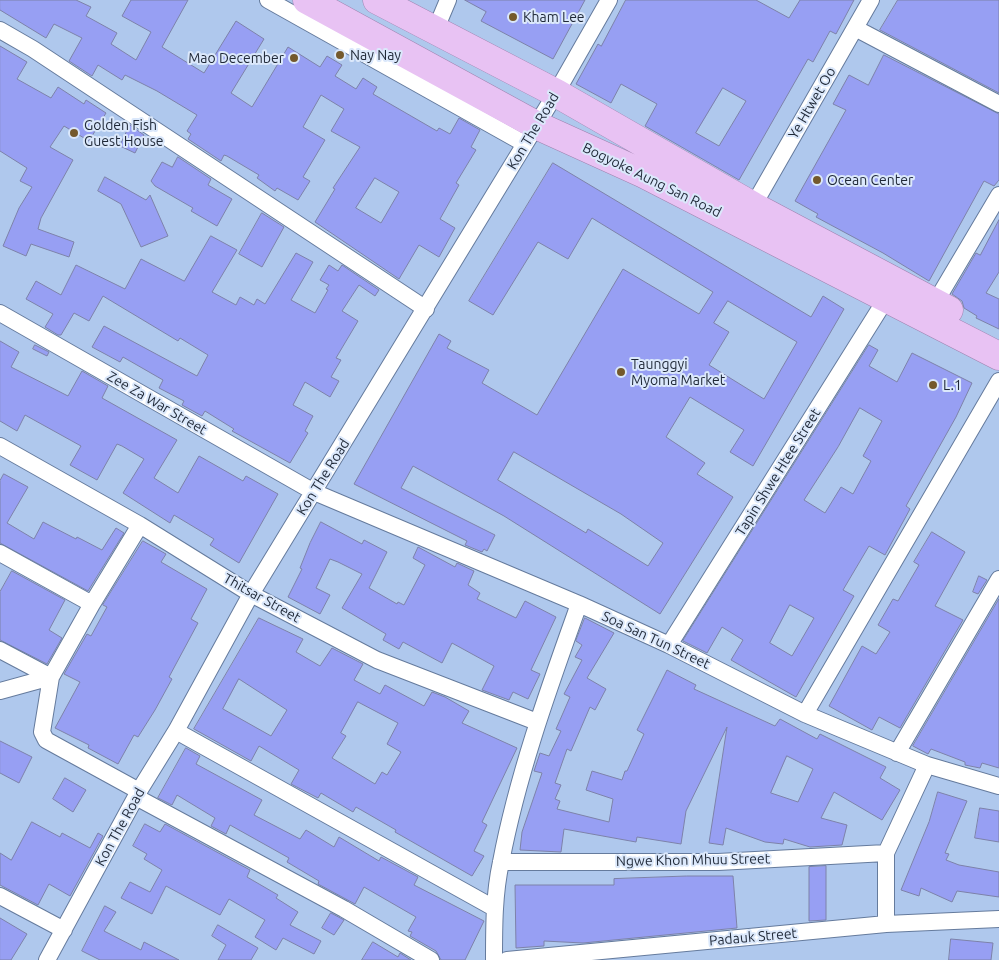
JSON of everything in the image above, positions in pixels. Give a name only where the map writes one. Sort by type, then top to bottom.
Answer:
[{"type":"highway","name":"Bogyoke Aung San Road","points":[[307,0],[530,135],[644,174],[886,299],[930,311],[999,335]]},
{"type":"highway","name":"Bogyoke Aung San Road","points":[[377,0],[556,93],[753,206],[930,311],[999,356]]},
{"type":"street","points":[[268,0],[530,135]]},
{"type":"street","points":[[435,31],[448,0]]},
{"type":"street","name":"Kon The Road","points":[[47,960],[137,794],[176,731],[251,594],[426,309],[556,93],[609,0]]},
{"type":"street","name":"Ye Htwet Oo","points":[[753,206],[870,0]]},
{"type":"street","points":[[854,28],[999,104]]},
{"type":"street","points":[[0,30],[33,49],[426,309]]},
{"type":"street","points":[[930,311],[999,194]]},
{"type":"street","name":"Tapin Shwe Htee Street","points":[[669,644],[886,299]]},
{"type":"street","name":"Zee Za War Street","points":[[0,313],[314,492]]},
{"type":"street","points":[[805,714],[999,381]]},
{"type":"street","name":"Thitsar Street","points":[[0,446],[140,525],[251,594],[377,660],[537,722]]},
{"type":"street","name":"Soa San Tun Street","points":[[314,492],[580,604],[669,644],[805,714],[927,765],[999,786]]},
{"type":"street","points":[[140,525],[92,604],[52,677],[42,720],[42,732],[46,740],[137,794],[344,909],[431,960]]},
{"type":"street","points":[[0,553],[92,604]]},
{"type":"street","points":[[897,753],[999,579]]},
{"type":"street","points":[[494,960],[494,908],[501,862],[537,722],[580,604]]},
{"type":"street","points":[[0,650],[52,677]]},
{"type":"street","points":[[0,691],[52,677]]},
{"type":"street","points":[[176,731],[494,908]]},
{"type":"street","points":[[886,924],[886,853],[927,765]]},
{"type":"street","name":"Ngwe Khon Mhuu Street","points":[[501,862],[718,862],[886,853]]},
{"type":"street","points":[[0,896],[64,930]]},
{"type":"street","name":"Padauk Street","points":[[506,960],[886,924],[999,919]]},
{"type":"building","points":[[0,0],[76,0],[91,7],[86,16],[117,33],[111,44],[136,60],[151,32],[122,16],[131,0],[188,0],[162,47],[204,73],[236,21],[264,39],[231,93],[252,107],[288,47],[320,67],[327,56],[342,65],[335,76],[356,89],[363,78],[377,87],[373,94],[437,131],[439,128],[450,134],[459,118],[480,130],[471,147],[476,150],[456,183],[459,185],[440,219],[455,228],[439,257],[419,245],[399,279],[315,222],[335,189],[333,188],[360,147],[331,131],[344,109],[321,95],[303,127],[325,140],[303,177],[310,181],[298,200],[277,188],[275,191],[257,178],[259,175],[227,156],[224,155],[221,161],[188,139],[191,134],[187,131],[197,115],[157,91],[125,75],[122,80],[98,65],[92,76],[69,61],[82,38],[54,24],[46,38],[0,10]],"holes":[[[375,178],[399,192],[381,223],[356,208]]]},
{"type":"building","points":[[465,0],[585,0],[553,59],[481,21],[486,12]]},
{"type":"building","points":[[626,0],[756,0],[789,18],[800,0],[854,0],[836,34],[830,31],[813,62],[808,59],[739,180],[645,126],[657,104],[621,84],[611,103],[576,84],[598,44],[601,46]],"holes":[[[723,88],[746,101],[719,146],[696,133]]]},
{"type":"building","points":[[898,0],[999,0],[999,93],[880,30]]},
{"type":"building","points":[[0,46],[27,62],[17,79],[51,98],[58,87],[84,104],[86,100],[106,113],[89,141],[64,126],[50,147],[73,160],[41,218],[38,229],[74,242],[69,257],[31,244],[26,256],[3,246],[19,208],[32,187],[20,181],[27,168],[0,151]]},
{"type":"building","points":[[884,55],[999,114],[999,180],[994,186],[984,181],[929,281],[883,253],[816,217],[818,214],[795,201],[846,110],[833,104],[849,75],[868,85]]},
{"type":"building","points":[[130,125],[144,135],[135,153],[120,146]]},
{"type":"building","points":[[178,157],[211,179],[208,185],[232,199],[217,226],[191,211],[193,208],[155,186],[151,181],[162,162],[172,167]]},
{"type":"building","points":[[553,163],[811,317],[823,296],[844,309],[753,466],[730,452],[744,430],[690,397],[666,437],[705,463],[697,474],[733,497],[660,614],[504,516],[413,466],[401,488],[495,535],[487,551],[484,549],[482,552],[465,545],[467,541],[354,484],[439,334],[451,341],[447,348],[489,370],[482,383],[537,415],[623,269],[699,314],[713,292],[592,218],[568,259],[538,242],[493,315],[469,301]],"holes":[[[728,301],[797,342],[764,399],[709,365],[729,332],[714,323]],[[514,452],[621,514],[663,543],[648,566],[588,529],[586,533],[498,480]]]},
{"type":"building","points":[[105,177],[146,200],[150,195],[168,236],[141,247],[121,204],[98,191]]},
{"type":"building","points":[[262,213],[284,227],[262,267],[239,254]]},
{"type":"building","points":[[999,220],[999,272],[986,293],[999,299],[999,329],[976,318],[977,316],[964,308],[962,301],[952,294],[976,253],[980,255]]},
{"type":"building","points":[[211,236],[237,250],[212,292],[236,305],[240,297],[254,305],[257,299],[265,304],[296,253],[313,262],[291,300],[315,313],[328,290],[326,289],[329,285],[320,280],[329,265],[338,271],[342,265],[379,290],[375,296],[359,285],[342,311],[358,321],[336,358],[341,360],[331,377],[339,381],[330,397],[305,382],[293,405],[313,416],[305,431],[308,433],[290,463],[232,431],[234,429],[205,411],[202,416],[182,405],[184,401],[159,388],[163,380],[123,357],[120,362],[92,347],[104,326],[197,376],[208,355],[180,338],[178,341],[103,296],[89,321],[74,313],[61,335],[45,327],[53,314],[26,299],[36,281],[61,295],[76,265],[125,289],[141,259],[184,281]]},
{"type":"building","points":[[0,341],[19,352],[11,367],[68,396],[82,371],[108,386],[102,398],[177,440],[154,478],[178,493],[199,456],[243,481],[246,476],[278,494],[239,563],[210,545],[214,539],[174,515],[170,523],[123,493],[144,459],[117,444],[97,480],[70,465],[81,446],[25,415],[17,431],[0,421]]},
{"type":"building","points":[[35,345],[49,352],[47,356],[33,349]]},
{"type":"building","points":[[869,345],[878,350],[869,366],[897,382],[912,353],[972,383],[956,417],[906,506],[910,509],[885,555],[869,546],[843,590],[854,596],[796,697],[731,660],[743,640],[722,627],[707,653],[683,641]],"holes":[[[860,408],[882,421],[863,456],[871,461],[853,494],[841,487],[825,513],[804,500]],[[790,605],[814,618],[792,656],[770,643]]]},
{"type":"building","points":[[4,474],[28,487],[7,523],[34,539],[43,522],[102,550],[116,528],[124,533],[88,591],[0,543],[0,481]]},
{"type":"building","points":[[321,522],[362,544],[364,540],[387,552],[369,588],[397,604],[398,602],[404,605],[425,565],[413,558],[418,547],[455,567],[457,563],[474,571],[468,585],[480,593],[477,599],[516,618],[525,601],[556,617],[531,670],[540,674],[528,699],[513,692],[509,700],[482,690],[494,666],[452,643],[442,663],[403,642],[399,649],[383,640],[386,634],[342,608],[362,574],[338,562],[330,559],[316,588],[330,595],[320,614],[288,597],[302,569],[300,568],[310,543]]},
{"type":"building","points":[[932,532],[965,552],[935,606],[963,620],[900,728],[879,717],[872,730],[829,706],[862,646],[876,654],[890,632],[878,625],[893,599],[898,601],[919,565],[914,562]]},
{"type":"building","points":[[143,541],[166,554],[161,562],[207,589],[191,619],[198,623],[169,677],[172,679],[138,737],[134,735],[118,764],[88,748],[89,745],[55,728],[80,682],[64,674],[87,634],[91,636],[107,607],[103,605]]},
{"type":"building","points":[[12,571],[65,600],[49,630],[62,638],[47,664],[0,640],[0,592]]},
{"type":"building","points":[[979,576],[987,580],[978,594],[973,592]]},
{"type":"building","points":[[999,599],[999,768],[982,763],[980,768],[965,765],[965,762],[931,749],[928,754],[913,746]]},
{"type":"building","points":[[259,618],[303,639],[296,652],[320,666],[332,648],[363,664],[354,680],[380,694],[385,685],[424,706],[432,692],[445,697],[469,711],[462,723],[517,748],[482,822],[487,825],[474,851],[484,856],[472,876],[395,832],[396,830],[356,807],[353,812],[321,793],[318,798],[291,784],[299,770],[259,746],[251,761],[194,729]],"holes":[[[239,679],[287,710],[271,736],[223,709]],[[358,702],[398,723],[387,744],[401,752],[387,775],[382,772],[375,784],[332,758],[346,736],[341,733]]]},
{"type":"building","points":[[585,618],[614,633],[587,678],[606,689],[595,710],[590,707],[571,751],[567,749],[555,783],[561,785],[555,799],[560,801],[557,809],[609,822],[613,799],[586,790],[592,771],[622,780],[644,734],[637,730],[667,670],[696,685],[694,689],[775,726],[780,719],[817,739],[820,734],[886,767],[880,778],[900,790],[882,820],[834,792],[821,818],[847,825],[842,845],[810,847],[784,839],[783,844],[765,842],[726,828],[723,845],[709,843],[727,727],[686,811],[681,844],[637,837],[636,842],[564,829],[561,852],[520,850],[522,832],[542,773],[534,771],[540,753],[549,756],[561,731],[556,729],[570,697],[564,694],[582,660],[575,657],[582,645],[576,641]],"holes":[[[787,756],[813,769],[798,802],[771,793]]]},
{"type":"building","points":[[0,741],[32,757],[19,783],[0,773]]},
{"type":"building","points":[[186,748],[200,756],[196,764],[262,800],[254,815],[300,839],[306,830],[334,847],[339,837],[379,861],[381,857],[418,877],[414,885],[484,921],[465,960],[441,960],[436,951],[410,936],[412,932],[408,931],[416,917],[364,887],[355,904],[318,884],[319,881],[287,862],[289,858],[230,825],[226,834],[211,826],[215,818],[177,795],[172,805],[158,798]]},
{"type":"building","points":[[65,778],[86,790],[73,812],[53,799]]},
{"type":"building","points":[[938,792],[967,801],[945,853],[949,854],[946,860],[959,865],[999,872],[999,897],[957,891],[952,902],[921,888],[919,896],[901,890],[929,822]]},
{"type":"building","points":[[980,808],[999,811],[999,842],[975,838]]},
{"type":"building","points":[[32,822],[60,837],[62,833],[90,848],[98,833],[103,836],[70,896],[49,884],[38,905],[0,885],[0,853],[11,860]]},
{"type":"building","points":[[145,824],[160,832],[165,824],[250,870],[247,877],[278,895],[276,898],[298,912],[290,925],[321,941],[314,954],[283,938],[276,950],[255,937],[265,920],[229,899],[220,915],[166,886],[152,914],[121,898],[130,882],[150,892],[162,870],[144,859],[147,854],[133,846]]},
{"type":"building","points":[[826,866],[826,920],[809,921],[809,867]]},
{"type":"building","points":[[733,876],[737,928],[583,943],[544,941],[544,946],[516,948],[515,885],[614,885],[614,879]]},
{"type":"building","points":[[105,906],[116,912],[104,931],[141,950],[144,942],[179,960],[100,960],[82,951]]},
{"type":"building","points":[[331,913],[344,920],[334,935],[322,928]]},
{"type":"building","points":[[0,918],[27,934],[11,960],[0,960]]},
{"type":"building","points":[[218,925],[258,948],[251,960],[218,960],[226,945],[212,936]]},
{"type":"building","points":[[951,939],[993,943],[991,960],[949,960]]},
{"type":"building","points":[[373,942],[398,957],[400,953],[411,960],[362,960]]},
{"type":"place","name":"Kham Lee","points":[[513,17]]},
{"type":"place","name":"Nay Nay","points":[[340,55]]},
{"type":"place","name":"Mao December","points":[[294,58]]},
{"type":"place","name":"Golden Fish Guest House","points":[[74,133]]},
{"type":"place","name":"Ocean Center","points":[[817,180]]},
{"type":"place","name":"Taunggyi Myoma Market","points":[[621,372]]},
{"type":"place","name":"L.1","points":[[933,385]]}]
